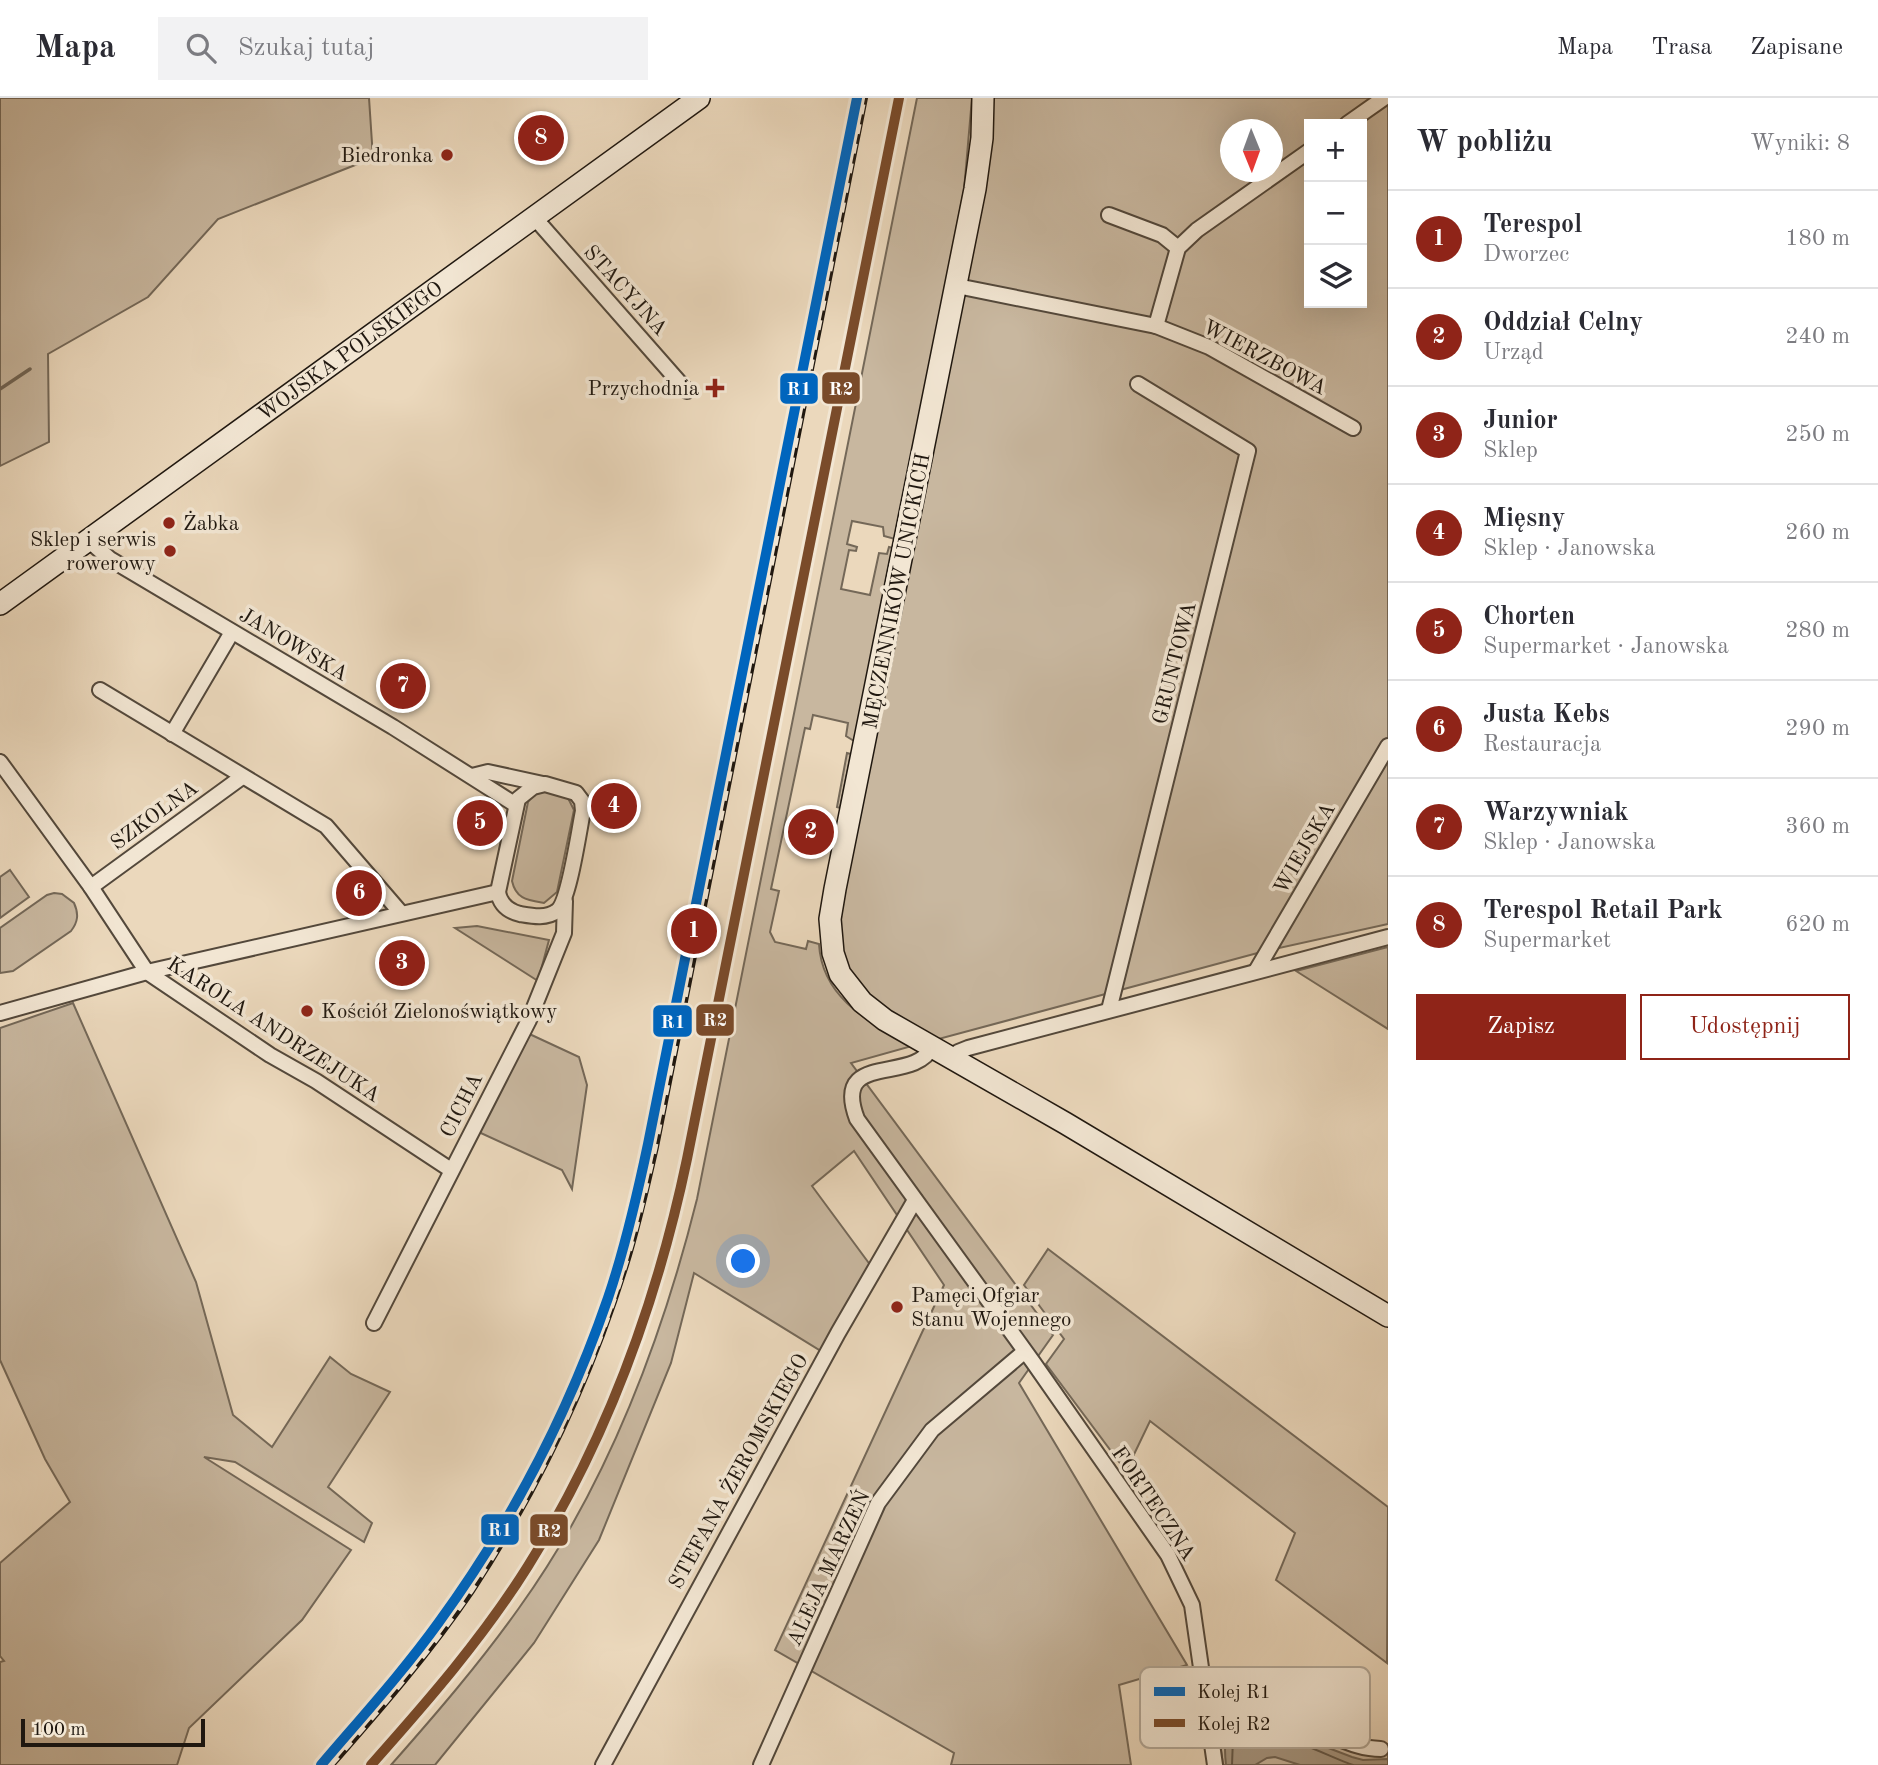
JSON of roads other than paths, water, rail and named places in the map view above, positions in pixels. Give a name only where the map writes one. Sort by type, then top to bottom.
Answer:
[{"type":"main road","name":"WOJSKA POLSKIEGO","points":[[0,604],[699,98]]},
{"type":"main road","name":"MĘCZENNIKÓW UNICKICH","points":[[983,98],[978,172],[957,286],[830,919],[835,962],[839,974],[853,994],[885,1020],[1388,1316]]},
{"type":"street","points":[[1354,119],[1384,98]]},
{"type":"street","points":[[1156,326],[1178,248],[1197,230],[1304,155]]},
{"type":"street","points":[[1109,215],[1163,235],[1178,248]]},
{"type":"street","name":"STACYJNA","points":[[534,217],[687,391]]},
{"type":"street","name":"WIERZBOWA","points":[[957,286],[1156,326],[1209,347],[1353,428]]},
{"type":"street","name":"GRUNTOWA","points":[[1109,1010],[1248,452],[1138,384]]},
{"type":"street","name":"JANOWSKA","points":[[88,540],[110,559],[516,805]]},
{"type":"street","points":[[172,734],[232,632]]},
{"type":"street","points":[[100,690],[326,826],[401,913]]},
{"type":"street","name":"WIEJSKA","points":[[1256,971],[1388,746]]},
{"type":"street","name":"KAROLA ANDRZEJUKA","points":[[0,762],[91,887],[148,972],[270,1055],[316,1081],[451,1170]]},
{"type":"street","name":"CICHA","points":[[374,1323],[529,1020],[564,933],[565,901],[583,806],[580,797],[572,791],[488,772],[472,776]]},
{"type":"street","name":"SZKOLNA","points":[[91,887],[242,777]]},
{"type":"street","points":[[545,784],[527,790],[516,805],[498,892],[507,909],[537,916],[554,913],[565,901]]},
{"type":"street","points":[[0,1013],[148,972],[498,892]]},
{"type":"street","points":[[953,1059],[958,1052],[968,1048],[1388,937]]},
{"type":"street","name":"FORTECZNA","points":[[928,1044],[923,1059],[859,1078],[853,1085],[851,1094],[851,1105],[857,1119],[1168,1555],[1192,1605],[1202,1667]]},
{"type":"street","name":"STEFANA ŻEROMSKIEGO","points":[[603,1765],[838,1333],[915,1200]]},
{"type":"street","name":"ALEJA MARZEŃ","points":[[761,1765],[878,1503],[932,1430],[1028,1357]]},
{"type":"street","points":[[1362,1748],[1381,1749]]},
{"type":"water","points":[[1225,1748],[1328,1748],[1363,1760],[1388,1759],[1388,1765],[1300,1765],[1275,1757],[1255,1765],[1226,1765]]},
{"type":"waterway","points":[[0,389],[30,369]]},
{"type":"railway","points":[[332,1765],[387,1702],[439,1636],[472,1591],[519,1514],[579,1392],[626,1265],[656,1147],[865,98]]},
{"type":"railway","points":[[371,1765],[473,1644],[528,1566],[582,1470],[626,1369],[644,1318],[675,1212],[687,1159],[899,98]]},
{"type":"rail line","name":"R1","points":[[321,1765],[425,1641],[514,1507],[575,1384],[614,1279],[648,1144],[857,98]]},
{"type":"rail line","name":"R2","points":[[371,1765],[473,1644],[528,1566],[582,1470],[626,1369],[644,1318],[675,1212],[687,1159],[899,98]]},
{"type":"place","name":"Terespol Retail Park","points":[[541,138]]},
{"type":"place","name":"Biedronka","points":[[447,155]]},
{"type":"place","name":"Przychodnia","points":[[715,388]]},
{"type":"place","name":"Żabka","points":[[169,523]]},
{"type":"place","name":"Sklep i serwis rowerowy","points":[[170,551]]},
{"type":"place","name":"Warzywniak","points":[[403,686]]},
{"type":"place","name":"Mięsny","points":[[614,806]]},
{"type":"place","name":"Chorten","points":[[480,823]]},
{"type":"place","name":"Oddział Celny","points":[[811,832]]},
{"type":"place","name":"Justa Kebs","points":[[359,893]]},
{"type":"place","name":"Terespol","points":[[694,931]]},
{"type":"place","name":"Junior","points":[[402,963]]},
{"type":"place","name":"Kościół Zielonoświątkowy","points":[[307,1011]]},
{"type":"place","name":"Pamęci Ofgiar Stanu Wojennego","points":[[897,1307]]}]
